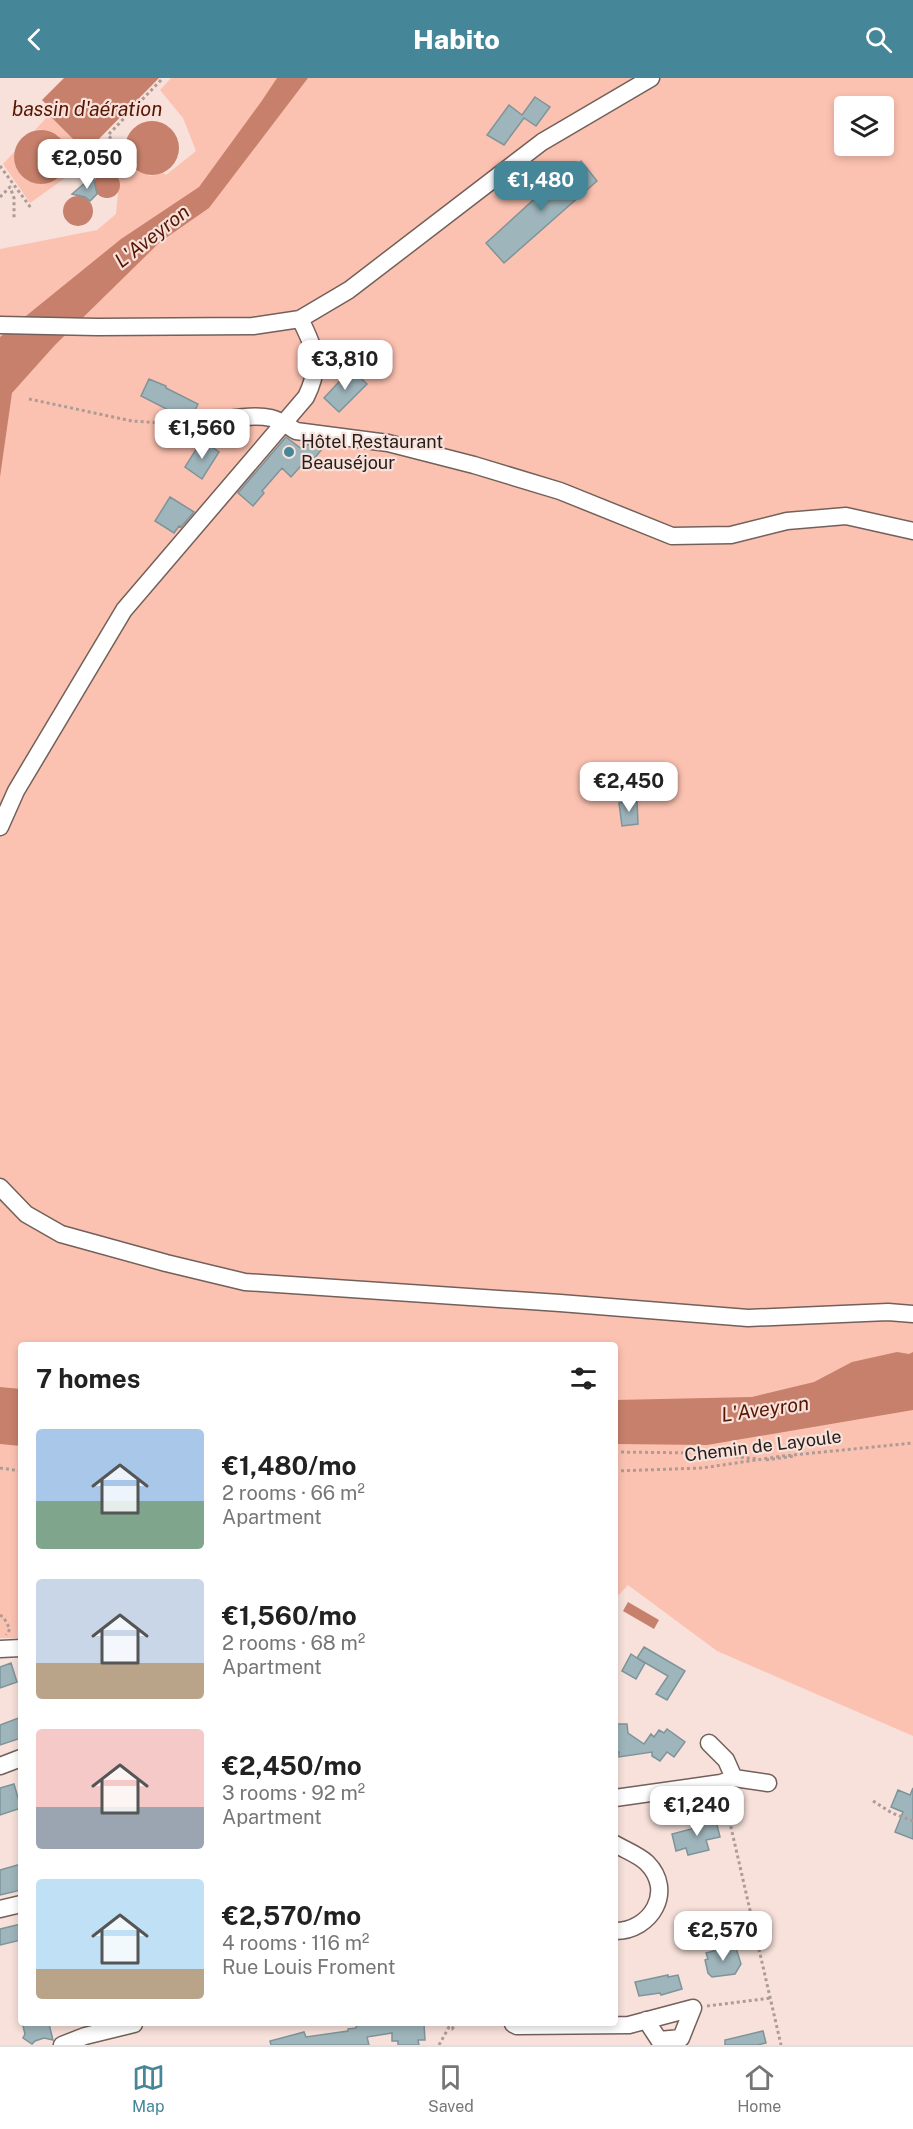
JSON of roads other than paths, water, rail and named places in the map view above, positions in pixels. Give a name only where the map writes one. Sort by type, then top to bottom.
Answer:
[{"type":"street","points":[[0,325],[253,326],[300,319],[349,290],[542,142],[651,78]]},
{"type":"street","points":[[0,827],[16,791],[124,610],[306,396],[314,382],[316,367],[314,350],[300,319]]},
{"type":"street","points":[[193,425],[270,417],[284,422],[296,431],[388,443],[474,465],[560,491],[672,536],[731,535],[787,521],[846,516],[913,531]]},
{"type":"street","points":[[0,1187],[26,1214],[61,1234],[245,1282],[748,1318],[888,1312],[913,1314]]},
{"type":"street","points":[[2,1642],[18,1647]]},
{"type":"street","points":[[709,1743],[726,1760],[728,1780]]},
{"type":"street","points":[[0,1766],[18,1759]]},
{"type":"street","points":[[618,1798],[728,1780],[768,1783]]},
{"type":"street","points":[[618,1846],[647,1863],[660,1883],[658,1905],[642,1923],[618,1930]]},
{"type":"street","points":[[0,1909],[18,1905]]},
{"type":"street","points":[[618,2025],[629,2025],[646,2020],[693,2008],[681,2038],[659,2040],[646,2020]]},
{"type":"street","points":[[62,2045],[85,2036],[126,2026]]},
{"type":"water","name":"bassin d'aération","points":[[64,78],[159,78],[86,152],[49,115],[53,111],[42,100]]},
{"type":"water","name":"L'Aveyron","points":[[277,78],[308,78],[209,208],[160,242],[55,345],[12,393],[0,477],[0,337],[121,239],[199,187]]},
{"type":"water","points":[[147,121],[157,121],[167,125],[175,133],[179,148],[175,163],[167,171],[157,175],[147,175],[137,171],[129,163],[125,153],[125,143],[129,133],[137,125]]},
{"type":"water","points":[[36,130],[46,130],[56,134],[64,142],[68,157],[64,172],[56,180],[46,184],[36,184],[26,180],[18,172],[14,162],[14,152],[18,142],[26,134]]},
{"type":"water","points":[[107,172],[116,176],[120,185],[116,194],[107,198],[98,194],[94,185],[98,176]]},
{"type":"water","points":[[78,196],[89,200],[93,211],[89,222],[78,226],[67,222],[63,211],[67,200]]},
{"type":"water","name":"L'Aveyron","points":[[897,1352],[909,1354],[913,1352],[913,1410],[707,1445],[618,1444],[618,1400],[752,1397],[814,1382],[852,1362]]},
{"type":"water","points":[[0,1387],[18,1389],[18,1446],[0,1444]]},
{"type":"water","points":[[628,1602],[659,1620],[654,1629],[623,1611]]},
{"type":"place","name":"Hôtel Restaurant Beauséjour","points":[[289,452]]}]
